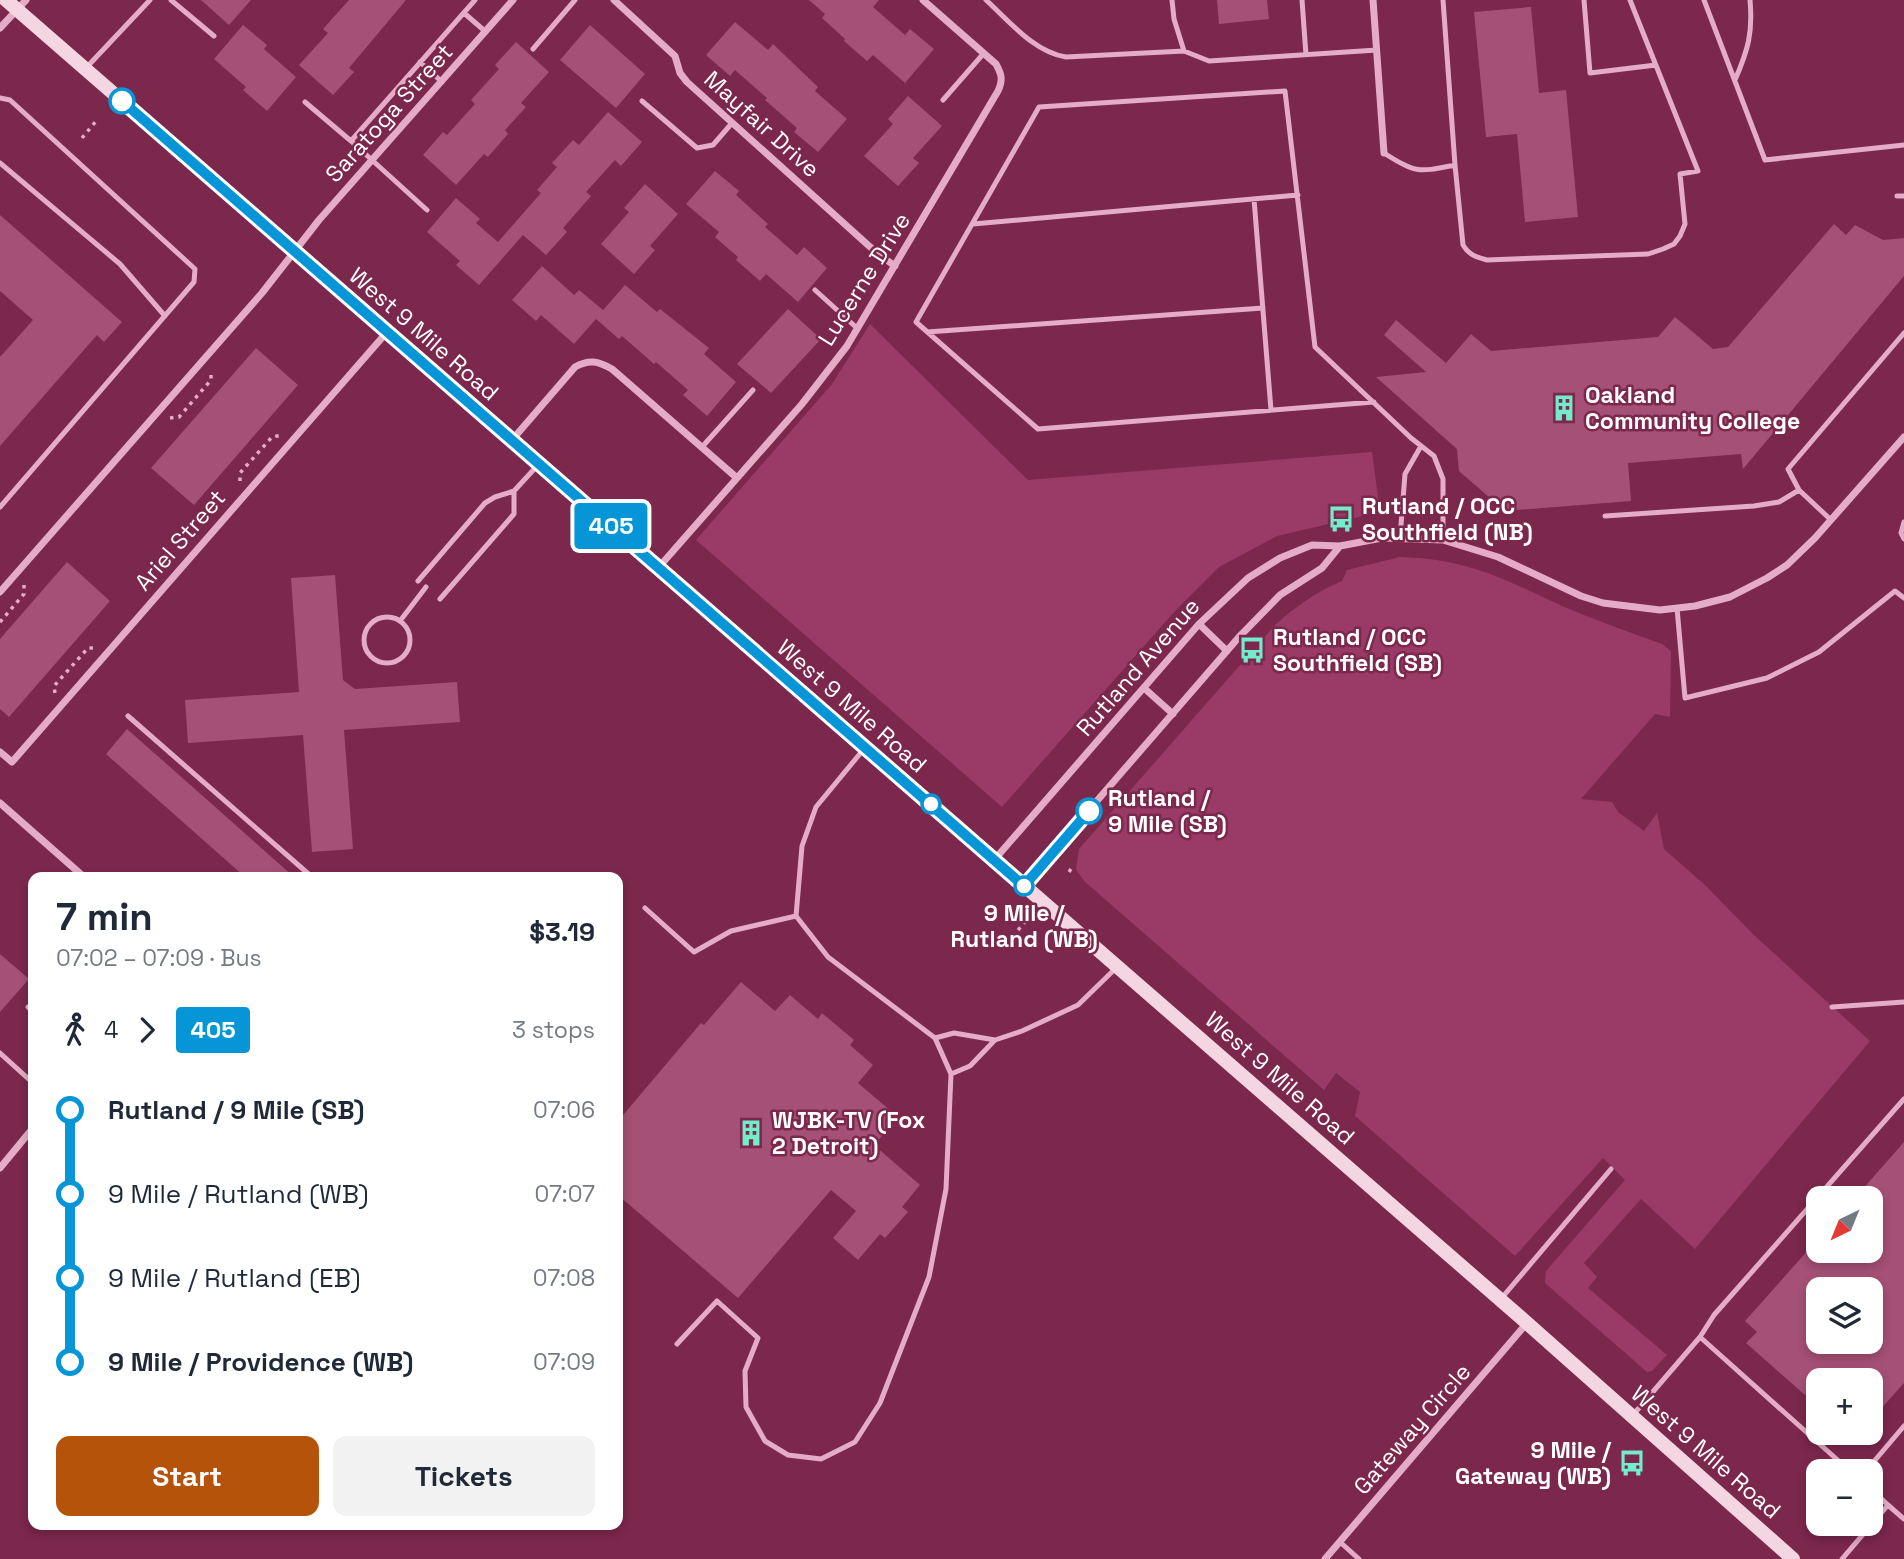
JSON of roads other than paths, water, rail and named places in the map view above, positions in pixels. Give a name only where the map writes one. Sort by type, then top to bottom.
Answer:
[{"type":"main road","name":"West 9 Mile Road","points":[[16,3],[85,69],[1527,1323],[1793,1559]]},
{"type":"street","name":"Saratoga Street","points":[[293,251],[513,0]]},
{"type":"street","name":"Mayfair Drive","points":[[614,0],[675,56],[680,73],[687,82],[878,254],[895,266]]},
{"type":"street","name":"Lucerne Drive","points":[[659,567],[819,384],[858,329],[999,91],[1002,74],[996,64],[923,0]]},
{"type":"street","points":[[1373,0],[1384,153]]},
{"type":"street","points":[[0,28],[16,3]]},
{"type":"street","points":[[0,593],[262,293],[293,251]]},
{"type":"street","name":"Ariel Street","points":[[0,752],[12,762],[388,332]]},
{"type":"street","points":[[512,440],[575,367],[585,361],[600,362],[612,369],[737,478]]},
{"type":"street","name":"Rutland Avenue","points":[[994,860],[1199,624],[1248,578],[1280,558],[1312,545],[1340,547],[1381,538],[1443,540],[1498,558],[1581,596],[1603,603],[1642,609],[1677,608],[1730,597],[1768,578],[1801,552],[1904,438]]},
{"type":"street","points":[[1024,886],[1227,651],[1280,596],[1322,568],[1340,547]]},
{"type":"street","points":[[1199,624],[1227,651]]},
{"type":"street","points":[[1144,688],[1173,713]]},
{"type":"street","points":[[0,803],[78,872]]},
{"type":"street","points":[[0,1168],[28,1134]]},
{"type":"street","name":"Gateway Circle","points":[[1325,1559],[1527,1323]]},
{"type":"lane","points":[[85,69],[149,0]]},
{"type":"lane","points":[[171,0],[214,36]]},
{"type":"lane","points":[[351,142],[475,0]]},
{"type":"lane","points":[[533,49],[576,0]]},
{"type":"lane","points":[[986,0],[1038,46],[1052,55],[1066,57],[1184,51],[1209,61],[1377,50]]},
{"type":"lane","points":[[1172,0],[1174,19],[1184,51]]},
{"type":"lane","points":[[1302,0],[1306,55]]},
{"type":"lane","points":[[1443,0],[1463,245],[1468,253],[1487,260],[1648,254],[1674,244],[1681,236],[1685,224],[1680,174],[1698,171],[1630,0]]},
{"type":"lane","points":[[1584,0],[1590,73],[1656,65]]},
{"type":"lane","points":[[1704,0],[1765,160],[1904,145]]},
{"type":"lane","points":[[1735,80],[1748,51],[1750,0]]},
{"type":"lane","points":[[464,13],[486,32]]},
{"type":"lane","points":[[943,100],[984,53]]},
{"type":"lane","points":[[420,62],[442,82]]},
{"type":"lane","points":[[1374,402],[1038,429],[916,323],[1039,107],[1286,91],[1315,347],[1434,456],[1443,479],[1443,540]]},
{"type":"lane","points":[[0,98],[10,100],[195,269],[194,282],[0,507]]},
{"type":"lane","points":[[642,101],[696,148],[713,145],[733,123]]},
{"type":"lane","points":[[305,102],[427,210]]},
{"type":"lane","points":[[1384,153],[1402,165],[1422,172],[1455,165]]},
{"type":"lane","points":[[0,163],[120,264],[165,316]]},
{"type":"lane","points":[[972,223],[1298,195]]},
{"type":"lane","points":[[1896,196],[1904,196]]},
{"type":"lane","points":[[1254,199],[1271,410]]},
{"type":"lane","points":[[815,290],[858,329]]},
{"type":"lane","points":[[926,332],[1263,308]]},
{"type":"lane","points":[[1831,520],[1799,490],[1788,469],[1904,333]]},
{"type":"lane","points":[[702,447],[752,390]]},
{"type":"lane","points":[[1399,538],[1405,474],[1421,446]]},
{"type":"lane","points":[[418,581],[485,503],[514,491],[539,464]]},
{"type":"lane","points":[[1605,516],[1754,506],[1779,502],[1799,490]]},
{"type":"lane","points":[[440,599],[514,514],[514,491]]},
{"type":"lane","points":[[1904,522],[1901,533],[1904,539]]},
{"type":"lane","points":[[400,621],[426,587]]},
{"type":"lane","points":[[1677,608],[1685,698],[1767,678],[1819,652],[1895,590],[1904,598]]},
{"type":"lane","points":[[393,617],[400,621],[411,639],[406,653],[395,662],[374,660],[365,646],[365,631],[376,619],[393,617]]},
{"type":"lane","points":[[128,716],[306,872]]},
{"type":"lane","points":[[677,1344],[717,1301],[758,1338],[745,1371],[746,1407],[765,1441],[788,1455],[821,1459],[855,1442],[880,1403],[929,1277],[946,1189],[951,1074],[935,1038],[828,957],[796,916],[803,846],[816,807],[866,748]]},
{"type":"lane","points":[[645,908],[694,952],[731,931],[796,916]]},
{"type":"lane","points":[[951,1074],[970,1066],[995,1040],[1022,1031],[1078,1005],[1117,967]]},
{"type":"lane","points":[[1832,1007],[1904,1002]]},
{"type":"lane","points":[[935,1038],[954,1033],[995,1040]]},
{"type":"lane","points":[[0,1053],[28,1078]]},
{"type":"lane","points":[[1632,1417],[1700,1337],[1714,1315],[1904,1099]]},
{"type":"lane","points":[[1500,1300],[1611,1169]]},
{"type":"lane","points":[[1700,1337],[1836,1459]]},
{"type":"lane","points":[[1876,1459],[1904,1426]]},
{"type":"lane","points":[[1883,1500],[1904,1519]]},
{"type":"lane","points":[[1842,1559],[1888,1505]]},
{"type":"lane","points":[[1339,1542],[1359,1559]]},
{"type":"place","name":"Oakland Community College","points":[[1564,408]]},
{"type":"place","name":"Rutland / OCC Southfield (NB)","points":[[1341,519]]},
{"type":"place","name":"Rutland / OCC Southfield (SB)","points":[[1252,650]]},
{"type":"place","name":"Rutland / 9 Mile (SB)","points":[[1089,811]]},
{"type":"place","name":"9 Mile / Rutland (WB)","points":[[1024,886]]},
{"type":"place","name":"WJBK-TV (Fox 2 Detroit)","points":[[751,1133]]},
{"type":"place","name":"9 Mile / Gateway (WB)","points":[[1632,1463]]}]
